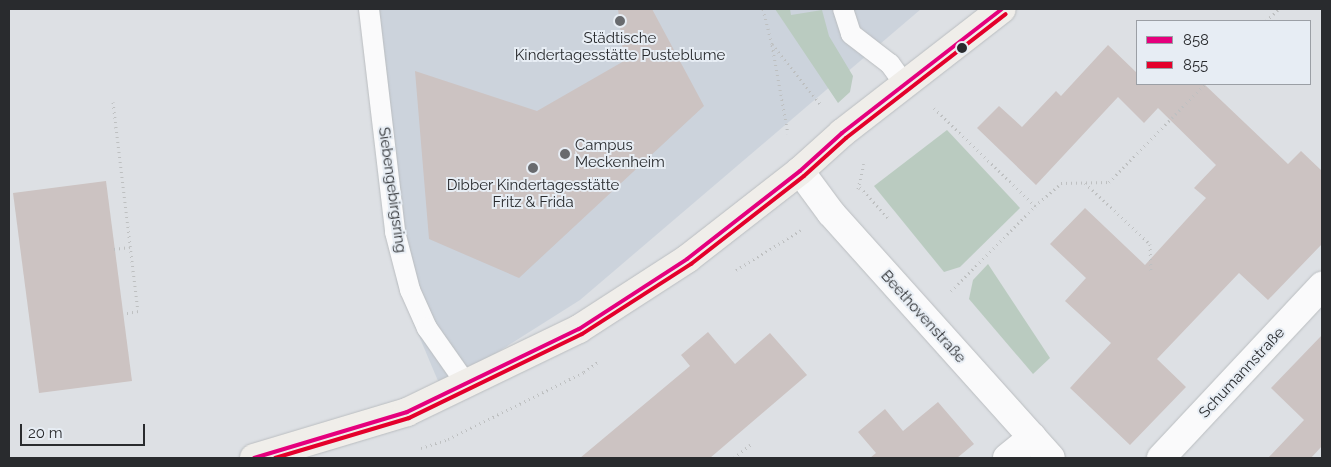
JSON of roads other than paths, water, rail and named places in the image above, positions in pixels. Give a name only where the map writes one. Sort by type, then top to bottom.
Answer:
[{"type":"street","points":[[254,458],[407,412],[578,329],[687,259],[800,171],[842,133],[1002,9]]},
{"type":"street","name":"Beethovenstraße","points":[[800,171],[831,213],[1051,458]]},
{"type":"street","name":"Schumannstraße","points":[[1161,458],[1322,286]]},
{"type":"street","points":[[1007,458],[1033,437]]},
{"type":"lane","name":"Siebengebirgsring","points":[[369,9],[395,232],[410,290],[427,328],[466,385]]},
{"type":"lane","points":[[843,9],[851,34],[890,64],[904,85]]},
{"type":"place","name":"Städtische Kindertagesstätte Pusteblume","points":[[620,21]]},
{"type":"place","name":"Campus Meckenheim","points":[[565,154]]},
{"type":"place","name":"Dibber Kindertagesstätte Fritz & Frida","points":[[533,168]]}]
